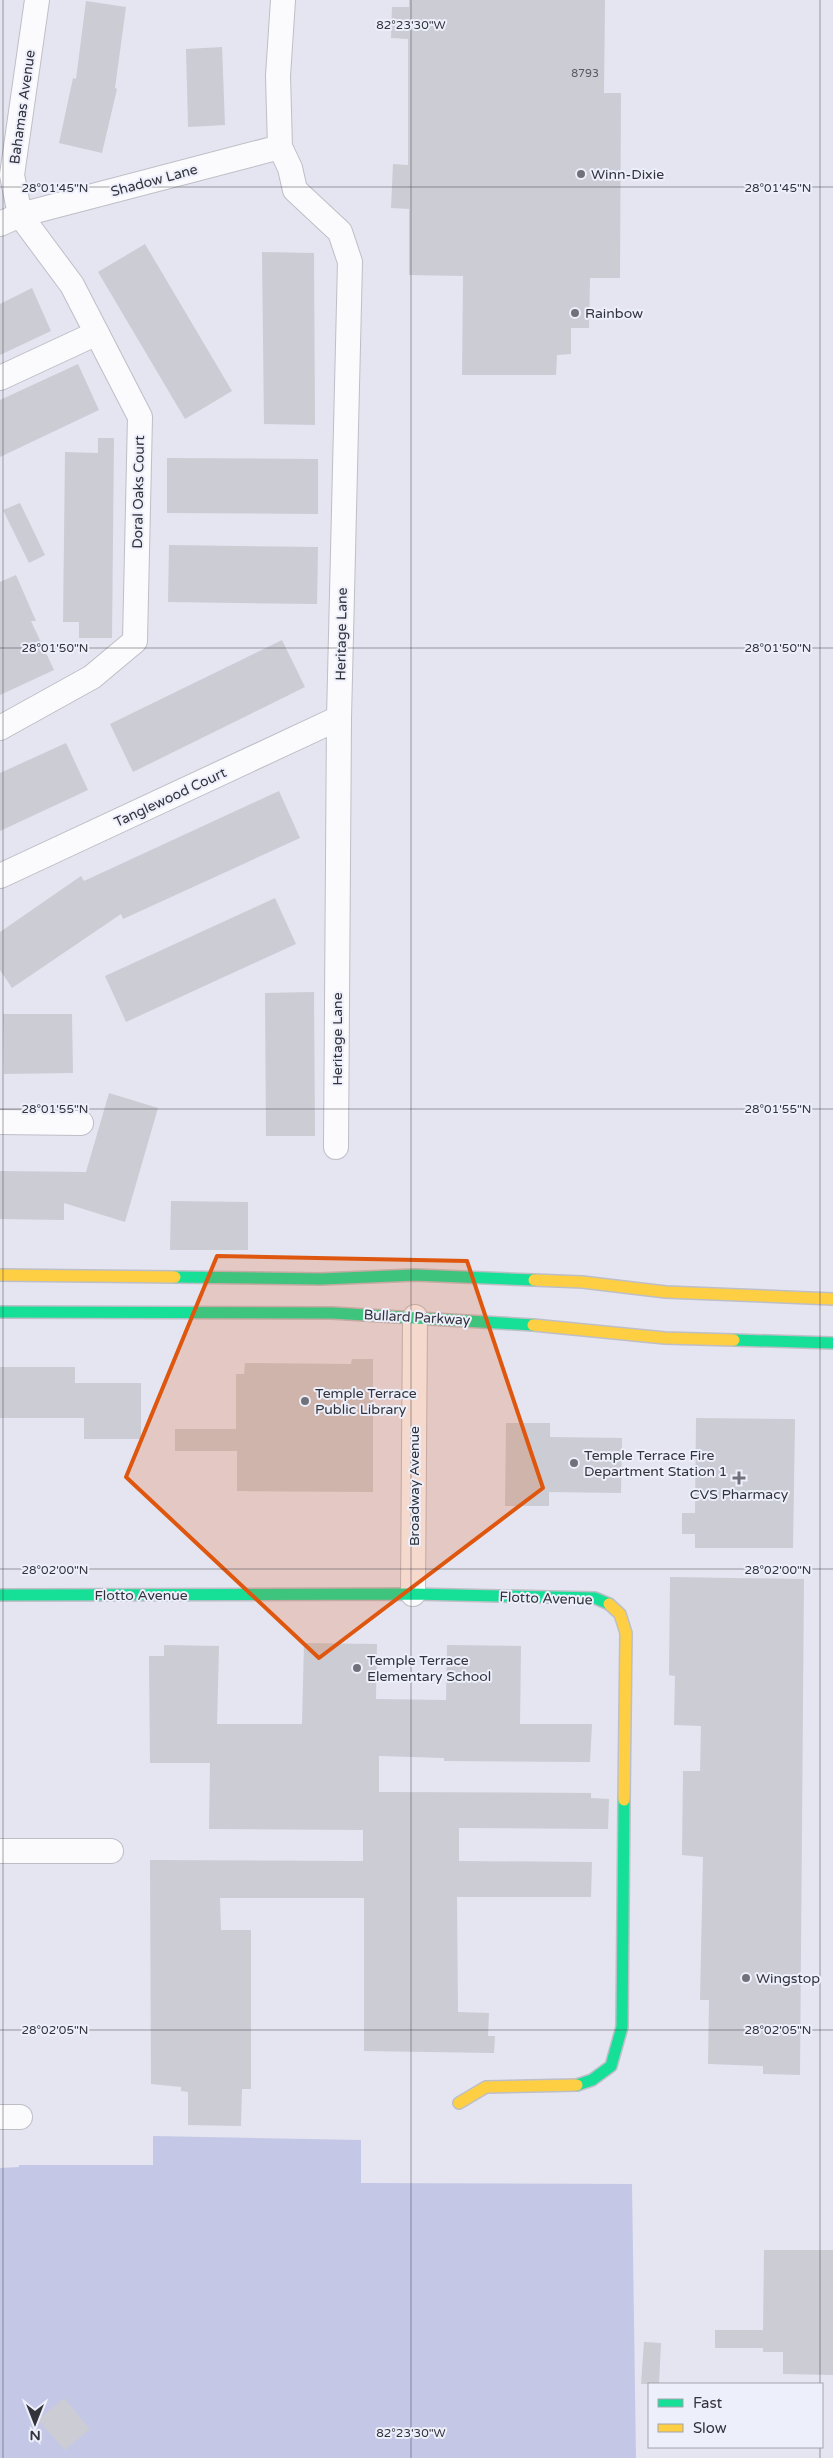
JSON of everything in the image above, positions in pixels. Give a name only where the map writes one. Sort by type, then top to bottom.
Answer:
[{"type":"main road","points":[[0,1275],[321,1279],[415,1275],[558,1280],[666,1292],[833,1299]]},
{"type":"main road","name":"Bullard Parkway","points":[[0,1312],[303,1313],[415,1317],[494,1320],[665,1338],[833,1343]]},
{"type":"main road","name":"Flotto Avenue","points":[[0,1595],[414,1594],[595,1598],[615,1605],[622,1617],[626,1633],[622,2027],[618,2047],[611,2066],[585,2082],[572,2087],[486,2087],[459,2103]]},
{"type":"street","name":"Bahamas Avenue","points":[[10,219],[12,174],[38,0]]},
{"type":"street","points":[[280,147],[278,76],[283,0]]},
{"type":"street","name":"Shadow Lane","points":[[10,219],[280,147]]},
{"type":"street","name":"Heritage Lane","points":[[280,147],[290,168],[295,190],[340,232],[350,262],[339,718],[336,1147]]},
{"type":"street","name":"Doral Oaks Court","points":[[0,728],[92,677],[135,640],[140,417],[72,285],[10,219]]},
{"type":"street","points":[[0,378],[97,333]]},
{"type":"street","name":"Tanglewood Court","points":[[0,876],[339,718]]},
{"type":"street","points":[[0,1122],[81,1124]]},
{"type":"street","name":"Broadway Avenue","points":[[414,1594],[415,1317]]},
{"type":"street","points":[[0,1851],[111,1851]]},
{"type":"highlighted area","points":[[217,1256],[467,1261],[543,1488],[319,1658],[126,1477]]},
{"type":"shaded area","points":[[153,2136],[361,2140],[361,2183],[632,2184],[636,2458],[0,2458],[0,2168],[19,2167],[19,2165],[153,2165]]},
{"type":"building","points":[[409,0],[605,0],[604,93],[621,93],[620,278],[590,278],[589,328],[571,328],[571,354],[557,355],[556,375],[462,375],[463,276],[409,275],[409,209],[391,208],[393,164],[408,165],[408,39],[391,38],[392,7],[409,7]]},
{"type":"building","points":[[86,1],[126,7],[115,88],[117,89],[102,153],[59,143],[73,78],[76,79]]},
{"type":"building","points":[[222,47],[225,125],[188,127],[186,49]]},
{"type":"building","points":[[145,244],[232,391],[185,419],[98,272]]},
{"type":"building","points":[[262,252],[314,253],[315,425],[264,424]]},
{"type":"building","points":[[32,288],[51,331],[0,355],[0,304]]},
{"type":"building","points":[[78,364],[99,410],[0,457],[0,400]]},
{"type":"building","points":[[98,438],[114,438],[112,638],[79,638],[79,622],[63,622],[65,452],[98,453]]},
{"type":"building","points":[[167,458],[318,459],[318,514],[167,513]]},
{"type":"building","points":[[20,503],[45,555],[29,563],[3,510]]},
{"type":"building","points":[[169,545],[318,547],[317,604],[168,602]]},
{"type":"building","points":[[16,575],[36,621],[31,621],[54,670],[0,695],[0,582]]},
{"type":"building","points":[[282,640],[305,687],[133,772],[110,724]]},
{"type":"building","points":[[66,743],[88,790],[0,831],[0,773]]},
{"type":"building","points":[[279,791],[300,838],[123,919],[121,914],[12,988],[0,970],[0,932],[81,876],[84,881]]},
{"type":"building","points":[[275,898],[296,944],[126,1022],[105,976]]},
{"type":"building","points":[[314,992],[315,1136],[266,1136],[265,993]]},
{"type":"building","points":[[3,1014],[72,1014],[73,1073],[4,1074]]},
{"type":"building","points":[[109,1093],[158,1108],[125,1222],[64,1203],[64,1220],[0,1219],[0,1171],[86,1172]]},
{"type":"building","points":[[171,1201],[248,1202],[248,1250],[170,1250]]},
{"type":"building","name":"Temple Terrace Public Library","points":[[352,1359],[373,1359],[373,1492],[237,1491],[237,1451],[175,1451],[175,1429],[236,1429],[236,1374],[244,1374],[245,1363],[351,1364]]},
{"type":"building","points":[[0,1367],[75,1367],[75,1383],[141,1383],[141,1439],[84,1439],[84,1418],[0,1418]]},
{"type":"building","points":[[696,1418],[795,1419],[793,1548],[695,1548],[695,1534],[682,1534],[682,1513],[695,1513]]},
{"type":"building","points":[[506,1423],[550,1423],[550,1437],[622,1438],[621,1493],[549,1492],[549,1506],[505,1506]]},
{"type":"building","points":[[670,1577],[804,1579],[800,2075],[763,2074],[763,2066],[708,2064],[709,2000],[700,2000],[703,1857],[682,1855],[683,1771],[700,1771],[701,1726],[674,1725],[675,1676],[669,1675]]},
{"type":"building","points":[[304,1643],[377,1644],[376,1699],[446,1700],[447,1645],[521,1646],[520,1724],[592,1724],[590,1762],[444,1761],[444,1758],[379,1756],[379,1792],[591,1793],[591,1798],[609,1799],[608,1829],[459,1828],[459,1861],[592,1862],[591,1897],[457,1897],[458,2012],[489,2013],[488,2036],[495,2036],[494,2053],[364,2051],[364,1898],[220,1898],[221,1930],[251,1930],[251,2089],[242,2089],[241,2126],[188,2125],[188,2092],[181,2091],[181,2087],[151,2084],[150,1860],[363,1861],[363,1830],[209,1829],[210,1763],[150,1763],[149,1656],[164,1656],[164,1645],[219,1646],[217,1724],[302,1724]]},
{"type":"building","points":[[764,2250],[833,2250],[833,2375],[783,2374],[783,2352],[763,2352],[763,2348],[715,2348],[715,2330],[763,2330]]},
{"type":"building","points":[[644,2342],[661,2343],[659,2383],[641,2384]]},
{"type":"building","points":[[64,2398],[90,2429],[65,2450],[38,2420]]},
{"type":"traffic: fast","points":[[175,1277],[321,1279],[415,1275],[534,1280]]},
{"type":"traffic: fast","points":[[0,1312],[332,1313],[533,1325]]},
{"type":"traffic: fast","points":[[734,1340],[833,1343]]},
{"type":"traffic: fast","points":[[0,1595],[413,1594],[595,1598],[609,1604]]},
{"type":"traffic: fast","points":[[577,2085],[592,2080],[611,2066],[622,2027],[624,1800]]},
{"type":"traffic: slow","points":[[0,1275],[175,1277]]},
{"type":"traffic: slow","points":[[534,1280],[582,1282],[666,1292],[833,1299]]},
{"type":"traffic: slow","points":[[533,1325],[665,1338],[734,1340]]},
{"type":"traffic: slow","points":[[609,1604],[620,1614],[626,1633],[624,1800]]},
{"type":"traffic: slow","points":[[459,2103],[486,2087],[577,2085]]},
{"type":"place","name":"Winn-Dixie","points":[[581,174]]},
{"type":"place","name":"Rainbow","points":[[575,313]]},
{"type":"place","name":"Temple Terrace Public Library","points":[[305,1401]]},
{"type":"place","name":"Temple Terrace Fire Department Station 1","points":[[574,1463]]},
{"type":"place","name":"CVS Pharmacy","points":[[739,1478]]},
{"type":"place","name":"Temple Terrace Elementary School","points":[[357,1668]]},
{"type":"place","name":"Wingstop","points":[[746,1978]]}]
